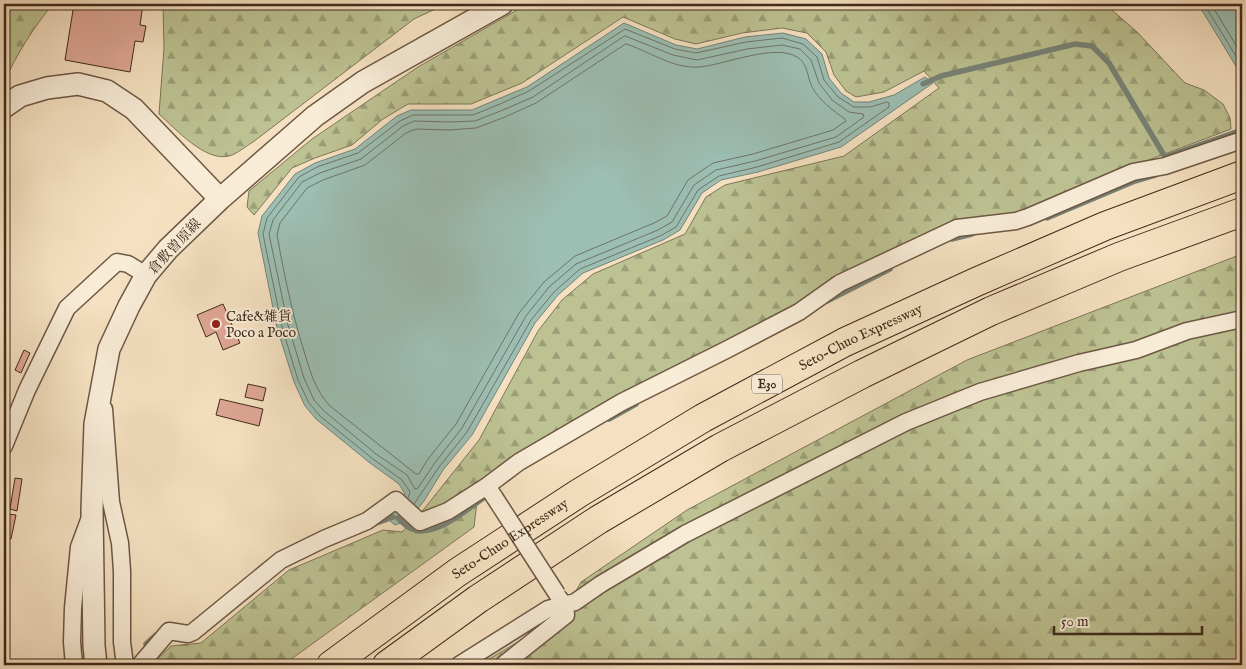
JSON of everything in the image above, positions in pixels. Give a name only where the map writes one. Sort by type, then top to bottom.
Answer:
[{"type":"highway","name":"Seto-Chuo Expressway","points":[[330,665],[466,567],[579,492],[702,418],[845,342],[976,282],[1104,226],[1242,175]]},
{"type":"highway","name":"E30","points":[[388,665],[478,599],[598,520],[720,448],[862,374],[991,311],[1119,257],[1242,212]]},
{"type":"street","name":"倉敷曽原線","points":[[96,665],[94,646],[92,510],[95,424],[109,349],[146,275],[168,249],[220,199],[315,116],[363,82],[502,4]]},
{"type":"street","points":[[4,107],[20,96],[47,88],[78,84],[107,91],[134,108],[220,199]]},
{"type":"street","points":[[140,665],[168,631],[188,634],[193,632],[281,560],[367,521],[396,500],[420,522],[491,492],[519,462],[622,402],[799,312],[840,283],[957,228],[1016,221],[1133,172],[1165,166],[1242,140]]},
{"type":"street","points":[[4,446],[27,390],[67,308],[117,262],[128,264],[146,275]]},
{"type":"street","points":[[561,600],[575,602],[601,584],[685,534],[906,422],[980,392],[1078,363],[1136,350],[1188,331],[1242,319]]},
{"type":"street","points":[[102,387],[112,502],[120,543],[124,665]]},
{"type":"street","points":[[491,492],[561,600],[566,616],[503,665]]},
{"type":"street","points":[[74,665],[72,642],[73,608],[80,547],[92,510]]},
{"type":"street","points":[[459,665],[555,606],[561,600]]},
{"type":"green space","points":[[4,4],[53,4],[14,61],[4,82]]},
{"type":"green space","points":[[163,4],[446,4],[414,19],[253,142],[232,155],[220,157],[210,154],[191,143],[159,114],[164,48]]},
{"type":"green space","points":[[532,4],[1105,4],[1137,32],[1185,83],[1204,90],[1223,104],[1230,118],[1231,129],[1133,166],[1018,215],[954,224],[795,309],[479,485],[474,527],[283,665],[151,665],[171,646],[201,643],[289,570],[383,530],[402,532],[424,509],[479,440],[538,331],[562,300],[593,274],[685,234],[706,197],[725,185],[844,156],[939,88],[924,71],[884,92],[856,97],[846,91],[834,75],[826,52],[807,33],[782,28],[742,33],[696,44],[675,39],[623,17],[522,83],[471,104],[408,104],[383,119],[352,145],[292,168],[254,215],[247,207],[249,191],[312,139],[418,67],[517,10]]},
{"type":"green space","points":[[1242,254],[1242,665],[479,665],[563,615],[581,582],[687,510],[967,360]]},
{"type":"water","points":[[1198,4],[1242,4],[1242,76]]},
{"type":"water","points":[[624,23],[676,45],[697,49],[745,37],[783,33],[806,39],[822,54],[829,78],[841,93],[854,102],[869,102],[894,95],[925,77],[933,83],[841,147],[758,172],[721,180],[702,193],[680,230],[663,240],[583,273],[558,295],[535,323],[472,435],[443,470],[424,501],[409,520],[395,525],[383,515],[397,504],[405,494],[399,484],[316,419],[305,406],[294,382],[277,328],[258,233],[262,216],[295,174],[315,163],[355,149],[397,116],[411,110],[472,110],[527,87]]},
{"type":"building","points":[[74,4],[143,4],[140,25],[146,26],[143,42],[135,41],[130,72],[65,60]]},
{"type":"building","name":"Cafe&雑貨 Poco a Poco","points":[[223,304],[240,343],[223,350],[216,332],[206,337],[197,315]]},
{"type":"building","points":[[24,350],[30,353],[21,373],[15,370]]},
{"type":"building","points":[[248,384],[266,388],[263,401],[245,397]]},
{"type":"building","points":[[220,399],[263,409],[259,426],[216,415]]},
{"type":"building","points":[[15,478],[22,479],[17,511],[10,509]]},
{"type":"building","points":[[8,514],[16,515],[11,539],[4,538]]},
{"type":"waterway","points":[[923,84],[941,76],[1075,44],[1092,46],[1109,63],[1165,157],[1242,130]]},
{"type":"waterway","points":[[1047,218],[1135,181],[1155,175]]},
{"type":"waterway","points":[[952,239],[972,234]]},
{"type":"waterway","points":[[827,301],[890,269]]},
{"type":"waterway","points":[[609,419],[636,404]]},
{"type":"waterway","points":[[398,518],[410,528],[419,531],[429,530],[450,522],[485,497]]},
{"type":"waterway","points":[[374,524],[393,517]]},
{"type":"waterway","points":[[146,644],[156,635]]},
{"type":"place","name":"Cafe&雑貨 Poco a Poco","points":[[216,324]]}]
